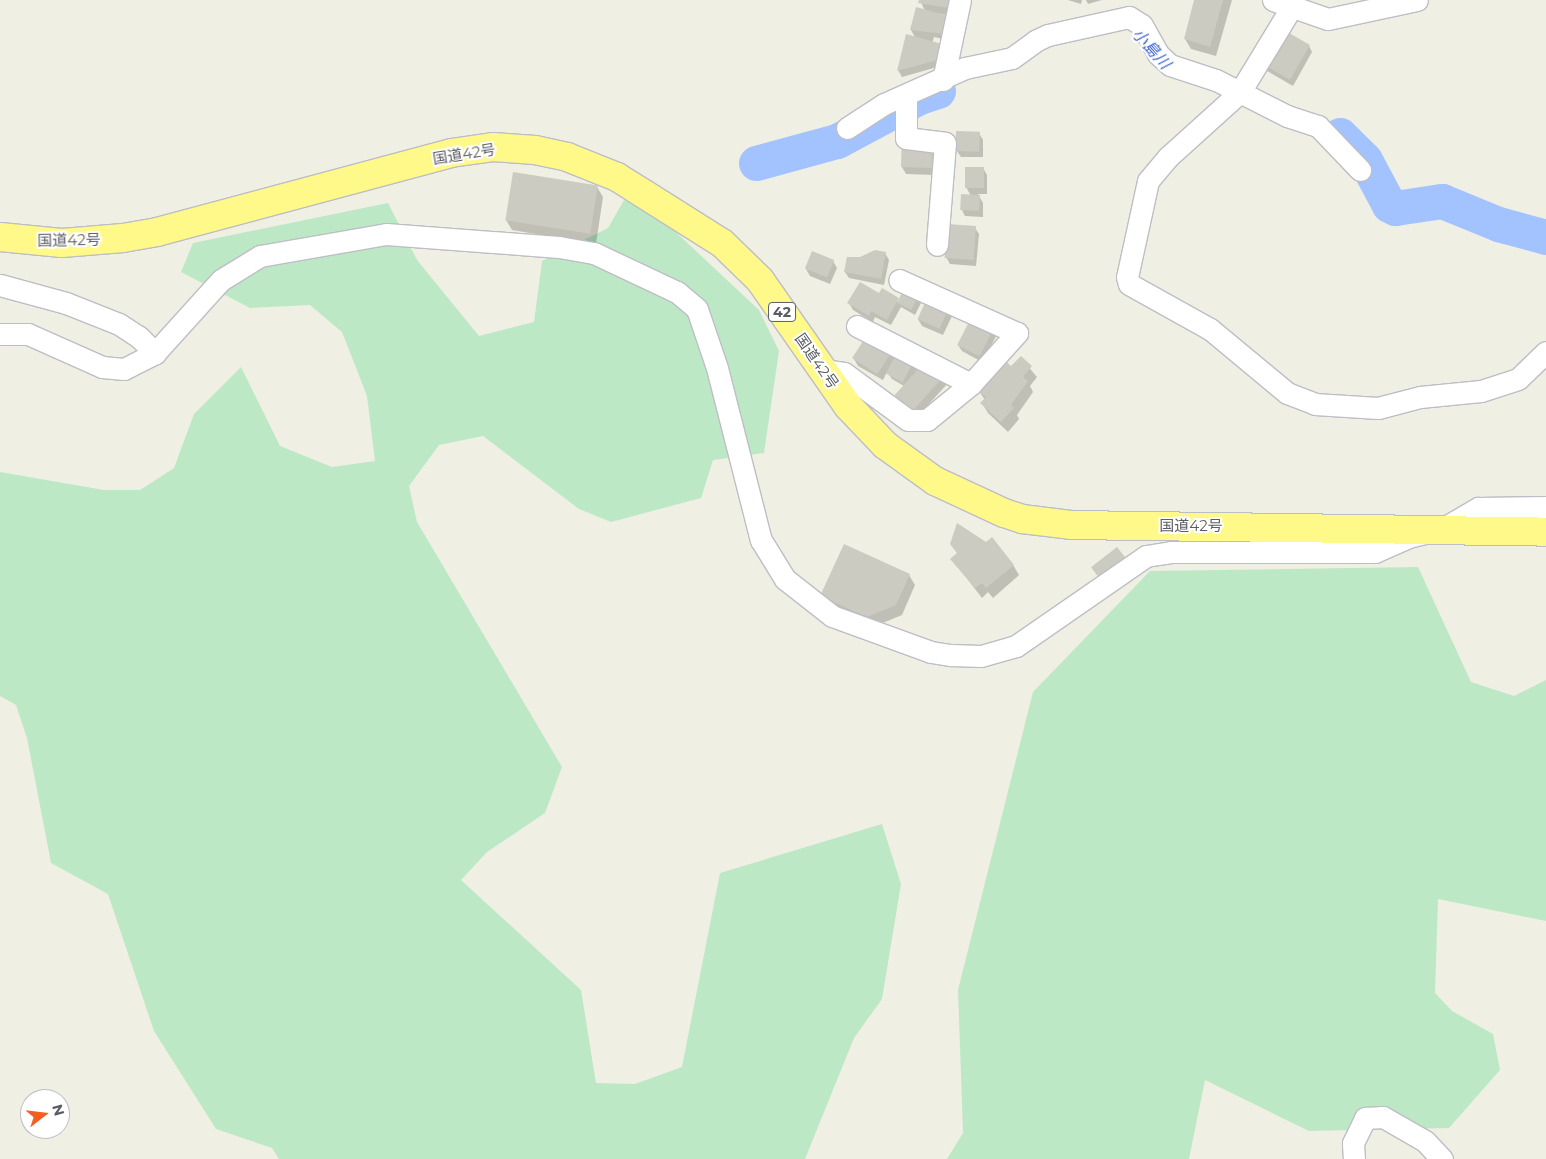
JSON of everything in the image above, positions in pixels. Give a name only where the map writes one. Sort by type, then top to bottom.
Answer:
[{"type":"highway","name":"国道42号","points":[[0,237],[62,243],[122,238],[157,232],[451,153],[493,147],[535,150],[567,157],[617,177],[722,244],[760,280],[823,370],[861,420],[885,446],[935,481],[1022,520],[1111,526],[1442,529],[1546,532]]},
{"type":"street","points":[[943,80],[960,0]]},
{"type":"street","points":[[1417,0],[1337,19],[1282,4],[1240,92],[1175,150],[1148,181],[1127,277],[1130,284],[1210,329],[1287,393],[1315,404],[1378,408],[1420,397],[1499,387],[1524,376],[1546,352]]},
{"type":"street","points":[[847,128],[884,104],[943,80],[976,64],[1012,58],[1048,35],[1129,17],[1142,26],[1158,54],[1170,65],[1240,92],[1287,116],[1318,126],[1360,170]]},
{"type":"street","points":[[906,96],[906,138],[945,143],[937,245]]},
{"type":"street","points":[[0,334],[35,336],[113,370],[134,366],[154,353],[231,272],[268,254],[386,234],[559,247],[608,258],[687,298],[696,309],[718,368],[761,540],[785,579],[832,616],[931,652],[951,655],[981,656],[1016,646],[1146,556],[1171,552],[1375,552],[1408,537],[1442,529],[1478,508],[1546,507]]},
{"type":"street","points":[[823,370],[844,373],[903,417],[915,421],[927,420],[971,384],[1017,333],[898,280]]},
{"type":"street","points":[[0,285],[66,303],[119,324],[139,336],[154,353]]},
{"type":"street","points":[[857,326],[971,384]]},
{"type":"street","points":[[1354,1159],[1353,1143],[1365,1118],[1383,1117],[1425,1141],[1442,1159]]},
{"type":"green space","points":[[624,200],[665,222],[759,310],[779,351],[764,453],[713,460],[701,498],[611,522],[579,509],[483,436],[439,445],[409,486],[417,522],[562,767],[545,813],[487,852],[461,880],[581,990],[596,1083],[635,1084],[682,1067],[720,873],[882,824],[901,884],[882,999],[854,1038],[805,1159],[279,1159],[272,1148],[216,1129],[154,1031],[108,894],[51,863],[27,738],[16,705],[0,696],[0,472],[104,490],[140,490],[174,468],[194,414],[241,367],[280,446],[332,467],[375,461],[367,396],[342,332],[310,305],[250,308],[181,272],[193,243],[388,203],[417,260],[479,336],[534,322],[542,261],[608,228]]},
{"type":"green space","points":[[1418,567],[1471,682],[1514,696],[1546,680],[1546,921],[1438,899],[1435,993],[1452,1011],[1493,1034],[1500,1070],[1449,1128],[1309,1131],[1205,1080],[1189,1159],[947,1159],[963,1133],[958,990],[1033,692],[1150,571]]},
{"type":"building","points":[[919,0],[950,0],[949,8],[918,3]]},
{"type":"building","points":[[1194,0],[1223,0],[1210,47],[1184,39]]},
{"type":"building","points":[[916,7],[949,16],[945,34],[910,30]]},
{"type":"building","points":[[1277,26],[1310,45],[1290,80],[1257,61]]},
{"type":"building","points":[[906,34],[942,44],[938,60],[897,71]]},
{"type":"building","points":[[956,131],[980,132],[979,152],[955,151]]},
{"type":"building","points":[[902,132],[933,140],[932,168],[901,167]]},
{"type":"building","points":[[965,167],[984,167],[984,188],[965,188]]},
{"type":"building","points":[[513,172],[598,185],[590,234],[505,220]]},
{"type":"building","points":[[961,194],[980,195],[979,211],[960,210]]},
{"type":"building","points":[[947,224],[976,226],[974,260],[945,258]]},
{"type":"building","points":[[875,250],[886,252],[881,279],[844,272],[847,257],[860,257]]},
{"type":"building","points":[[812,251],[834,260],[827,278],[805,269]]},
{"type":"building","points":[[860,282],[879,293],[882,288],[899,298],[887,320],[871,311],[869,316],[847,303]]},
{"type":"building","points":[[906,285],[920,292],[911,310],[897,303]]},
{"type":"building","points":[[927,298],[949,308],[940,329],[918,319]]},
{"type":"building","points":[[974,312],[996,323],[979,356],[957,345]]},
{"type":"building","points":[[869,332],[894,348],[877,374],[852,358]]},
{"type":"building","points":[[900,347],[917,356],[903,382],[886,373]]},
{"type":"building","points":[[1021,356],[1032,366],[1023,377],[1028,381],[1011,405],[1014,408],[1001,422],[980,403],[986,397],[974,386],[1001,357],[1011,366]]},
{"type":"building","points":[[928,358],[946,374],[912,411],[895,395]]},
{"type":"building","points":[[957,523],[986,542],[992,537],[1014,565],[986,588],[982,583],[975,588],[950,559],[957,553],[950,544]]},
{"type":"building","points":[[844,544],[910,574],[896,605],[867,617],[820,596]]},
{"type":"building","points":[[1117,547],[1127,560],[1101,580],[1091,567]]},
{"type":"waterway","name":"小島川","points":[[756,163],[837,141],[919,97],[938,91]]},
{"type":"waterway","name":"小島川","points":[[1340,135],[1365,160],[1389,205],[1395,208],[1442,201],[1498,224],[1546,237]]}]
